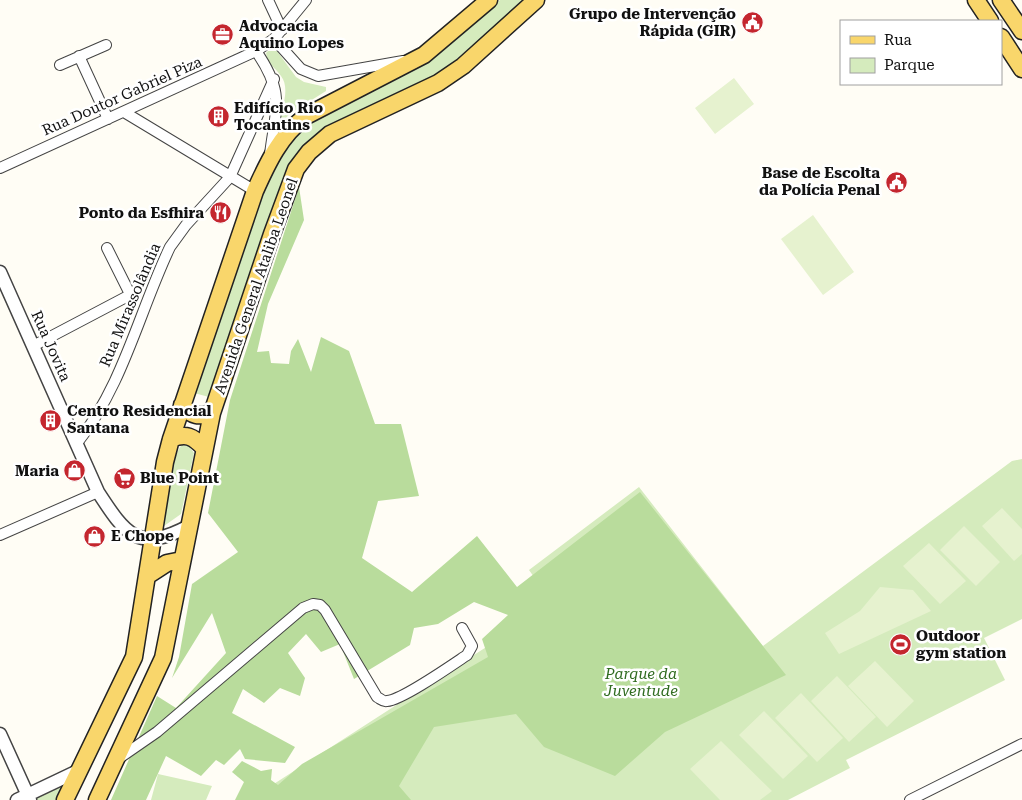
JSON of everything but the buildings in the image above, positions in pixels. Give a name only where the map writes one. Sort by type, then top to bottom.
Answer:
[{"type":"main road","name":"Avenida General Ataliba Leonel","points":[[65,800],[134,657],[171,439],[255,191],[269,159],[293,126],[306,116],[414,60],[489,0]]},
{"type":"main road","name":"Avenida General Ataliba Leonel","points":[[98,800],[160,668],[212,413],[290,182],[304,158],[320,142],[336,131],[438,83],[463,66],[536,0]]},
{"type":"main road","points":[[976,0],[989,20]]},
{"type":"main road","points":[[984,0],[1000,0],[1022,31]]},
{"type":"main road","points":[[1002,39],[1022,69]]},
{"type":"main road","points":[[182,406],[188,412],[198,417],[212,413]]},
{"type":"main road","points":[[171,439],[181,435],[191,436],[204,448]]},
{"type":"main road","points":[[147,576],[167,563],[182,560]]},
{"type":"main road","points":[[134,657],[146,667],[160,668]]},
{"type":"main road","points":[[120,688],[136,687],[146,698]]},
{"type":"street","points":[[268,0],[282,30]]},
{"type":"street","name":"Rua Doutor Gabriel Piza","points":[[0,168],[256,51],[274,39],[306,0]]},
{"type":"street","points":[[274,39],[308,74],[329,76],[400,61],[414,60]]},
{"type":"street","points":[[60,65],[106,45]]},
{"type":"street","points":[[256,51],[274,79]]},
{"type":"street","points":[[80,56],[108,120]]},
{"type":"street","name":"Avenida General Ataliba Leonel","points":[[269,159],[277,98],[274,79]]},
{"type":"street","name":"Rua Mirassolândia","points":[[76,443],[94,422],[107,398],[170,247],[186,225],[230,177],[274,79]]},
{"type":"street","points":[[124,112],[255,191]]},
{"type":"street","points":[[33,346],[128,296],[129,292],[107,248]]},
{"type":"street","name":"Rua Jovita","points":[[0,272],[98,492],[125,528],[139,538],[153,540]]},
{"type":"street","points":[[0,535],[98,492]]},
{"type":"street","points":[[153,540],[168,537],[189,526]]},
{"type":"street","points":[[117,760],[157,732],[303,608],[313,604],[320,605],[325,610],[377,697],[384,702],[390,701],[410,690],[467,655],[472,646],[462,628]]},
{"type":"street","points":[[0,734],[25,798],[80,770]]},
{"type":"street","points":[[910,800],[1022,744]]},
{"type":"green space","points":[[500,0],[524,0],[441,73],[309,141],[297,154],[284,178],[209,397],[194,393],[262,192],[285,144],[319,115],[432,59]]},
{"type":"green space","points":[[268,51],[277,51],[296,77],[304,82],[326,87],[326,91],[291,113],[278,125],[285,87],[281,76],[268,60],[266,53]]},
{"type":"green space","points":[[734,78],[754,104],[715,134],[695,108]]},
{"type":"green space","points":[[299,187],[304,220],[268,304],[257,352],[269,351],[271,363],[289,364],[291,351],[298,339],[311,372],[321,337],[349,351],[375,424],[401,424],[419,496],[378,501],[362,558],[412,592],[477,536],[517,587],[640,492],[786,675],[665,732],[615,776],[544,747],[516,714],[434,727],[399,786],[411,800],[235,800],[244,782],[232,772],[242,761],[261,771],[272,769],[271,780],[278,785],[302,764],[488,657],[482,639],[508,615],[474,602],[438,624],[414,628],[410,645],[354,679],[340,644],[321,652],[306,634],[288,653],[305,678],[300,696],[280,688],[264,703],[243,689],[232,713],[295,747],[285,763],[245,759],[240,749],[224,765],[216,760],[201,776],[166,756],[146,800],[111,800],[157,696],[176,708],[226,653],[212,613],[172,678],[179,657],[192,584],[238,552],[208,513],[230,400]]},
{"type":"green space","points":[[813,215],[854,272],[823,295],[781,239]]},
{"type":"green space","points":[[182,445],[189,446],[194,453],[181,514],[164,526],[172,471],[178,450]]},
{"type":"green space","name":"Parque da Juventude","points":[[1022,459],[1022,619],[984,638],[1005,680],[846,760],[850,768],[788,800],[249,800],[553,604],[529,570],[639,487],[763,646],[1012,461]]},
{"type":"green space","points":[[1002,508],[1022,529],[1022,554],[1014,561],[982,526]]},
{"type":"green space","points":[[964,526],[1000,562],[976,586],[940,550]]},
{"type":"green space","points":[[929,543],[966,581],[940,604],[903,566]]},
{"type":"green space","points":[[880,587],[913,590],[931,611],[839,654],[825,633],[860,611]]},
{"type":"green space","points":[[875,661],[914,701],[887,727],[848,686]]},
{"type":"green space","points":[[837,676],[876,717],[849,742],[811,701]]},
{"type":"green space","points":[[801,693],[843,738],[817,762],[775,718]]},
{"type":"green space","points":[[764,711],[808,756],[783,779],[739,735]]},
{"type":"green space","points":[[721,741],[772,791],[760,800],[720,800],[690,769]]},
{"type":"green space","points":[[76,774],[63,800],[32,800]]},
{"type":"green space","points":[[158,774],[212,786],[206,800],[151,800]]},
{"type":"place","name":"Grupo de Intervenção Rápida (GIR)","points":[[752,23]]},
{"type":"place","name":"Advocacia Aquino Lopes","points":[[223,35]]},
{"type":"place","name":"Edifício Rio Tocantins","points":[[218,117]]},
{"type":"place","name":"Base de Escolta da Polícia Penal","points":[[896,182]]},
{"type":"place","name":"Ponto da Esfhira","points":[[220,213]]},
{"type":"place","name":"Centro Residencial Santana","points":[[51,420]]},
{"type":"place","name":"Maria","points":[[75,471]]},
{"type":"place","name":"Blue Point","points":[[124,478]]},
{"type":"place","name":"E Chope","points":[[95,536]]},
{"type":"place","name":"Outdoor gym station","points":[[900,645]]}]
